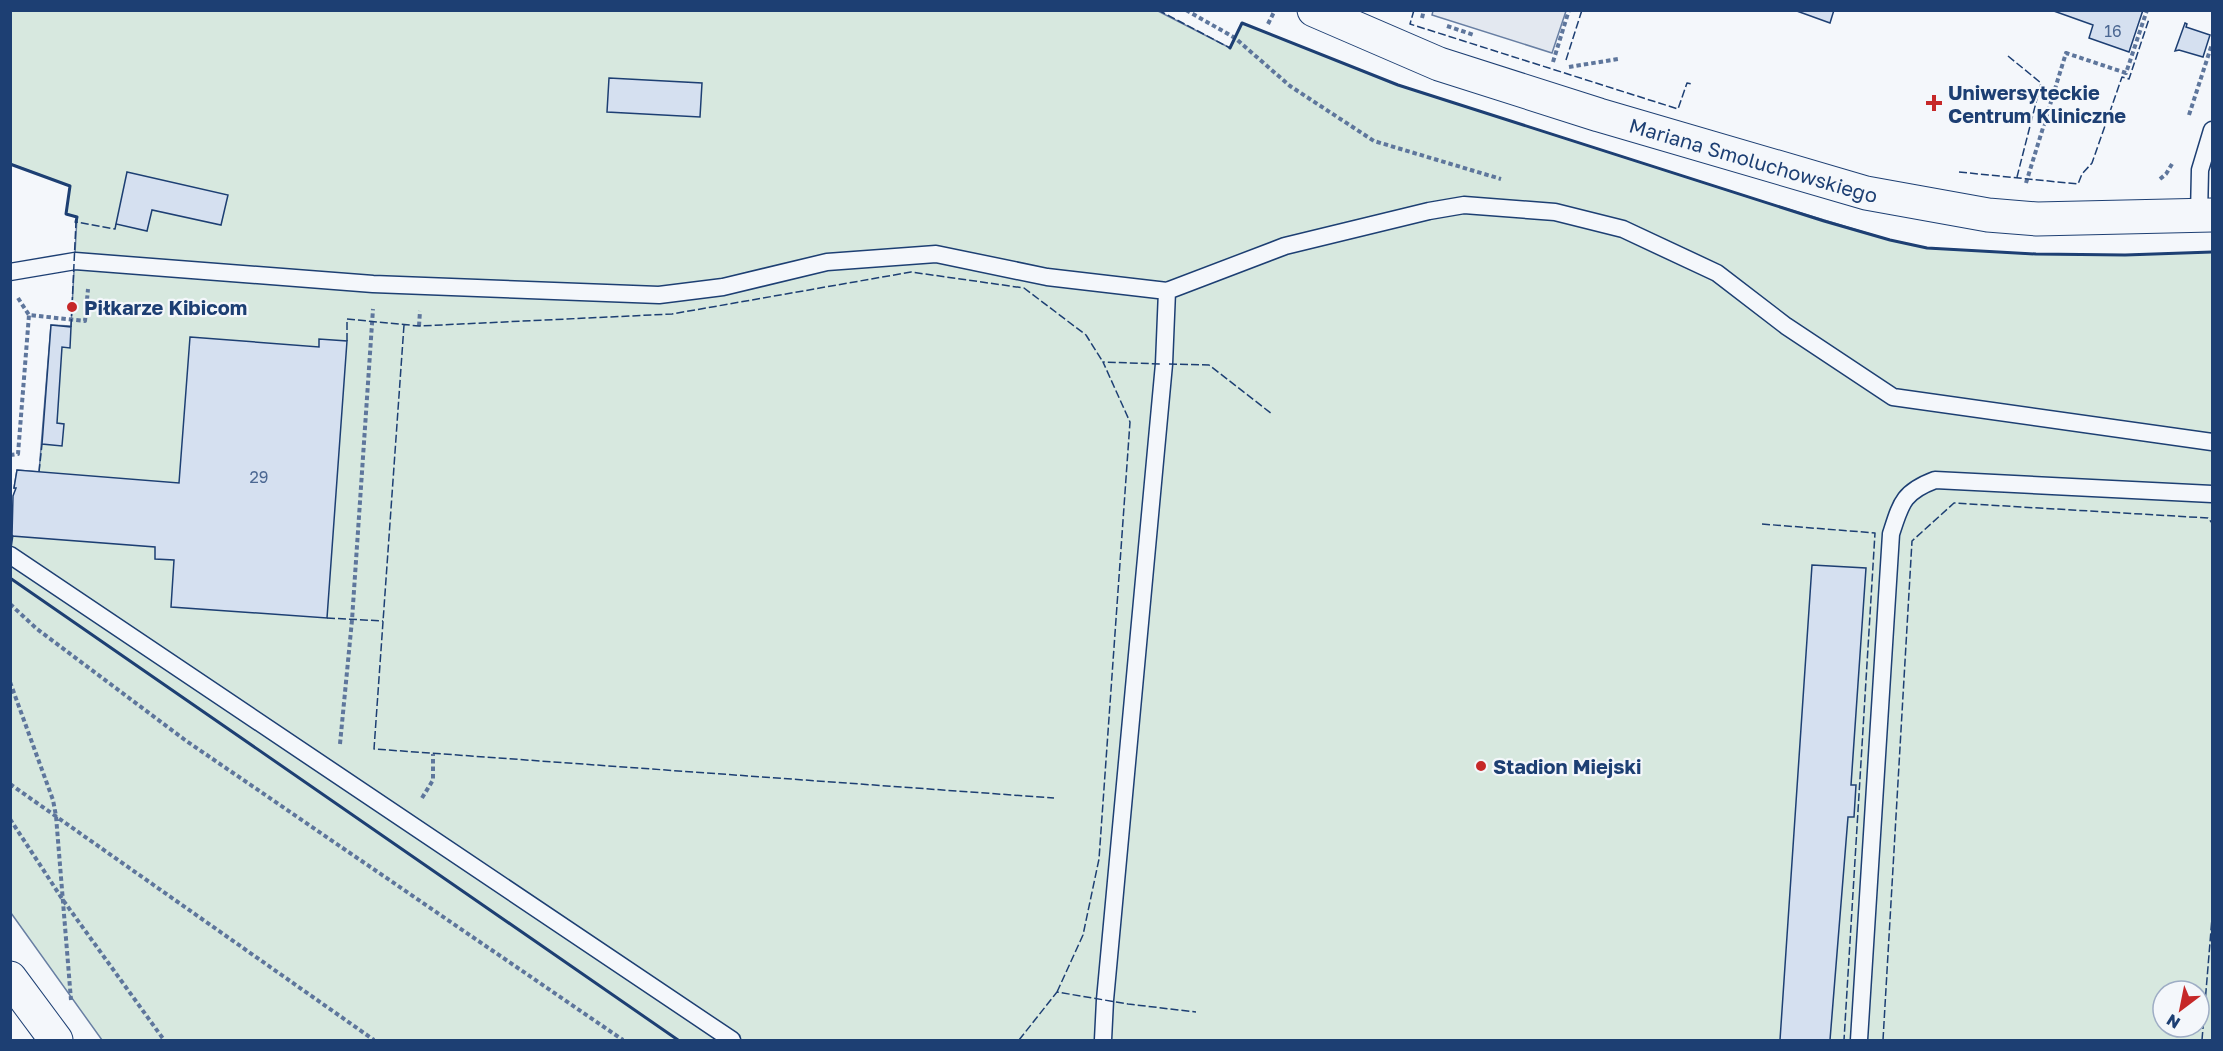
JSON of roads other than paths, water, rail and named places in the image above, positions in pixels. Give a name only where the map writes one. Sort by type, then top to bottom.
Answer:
[{"type":"street","name":"Mariana Smoluchowskiego","points":[[1314,10],[1359,20],[1439,64],[1599,115],[1866,193],[1988,215],[2037,219],[2206,215]]},
{"type":"street","points":[[10,978],[56,1041]]},
{"type":"lane","points":[[2206,215],[2200,170],[2212,130]]},
{"type":"lane","points":[[10,272],[75,261],[373,284],[659,295],[723,287],[827,262],[936,254],[1047,277],[1167,291],[1285,246],[1428,211],[1464,205],[1555,212],[1623,229],[1717,273],[1786,326],[1893,397],[2212,442]]},
{"type":"lane","points":[[1103,1041],[1164,364],[1167,291]]},
{"type":"lane","points":[[1859,1041],[1891,534],[1905,497],[1918,487],[1935,480],[2212,494]]},
{"type":"lane","points":[[10,555],[732,1041]]},
{"type":"place","name":"Uniwersyteckie Centrum Kliniczne","points":[[1934,103]]},
{"type":"place","name":"Piłkarze Kibicom","points":[[72,307]]},
{"type":"place","name":"Stadion Miejski","points":[[1481,766]]}]
